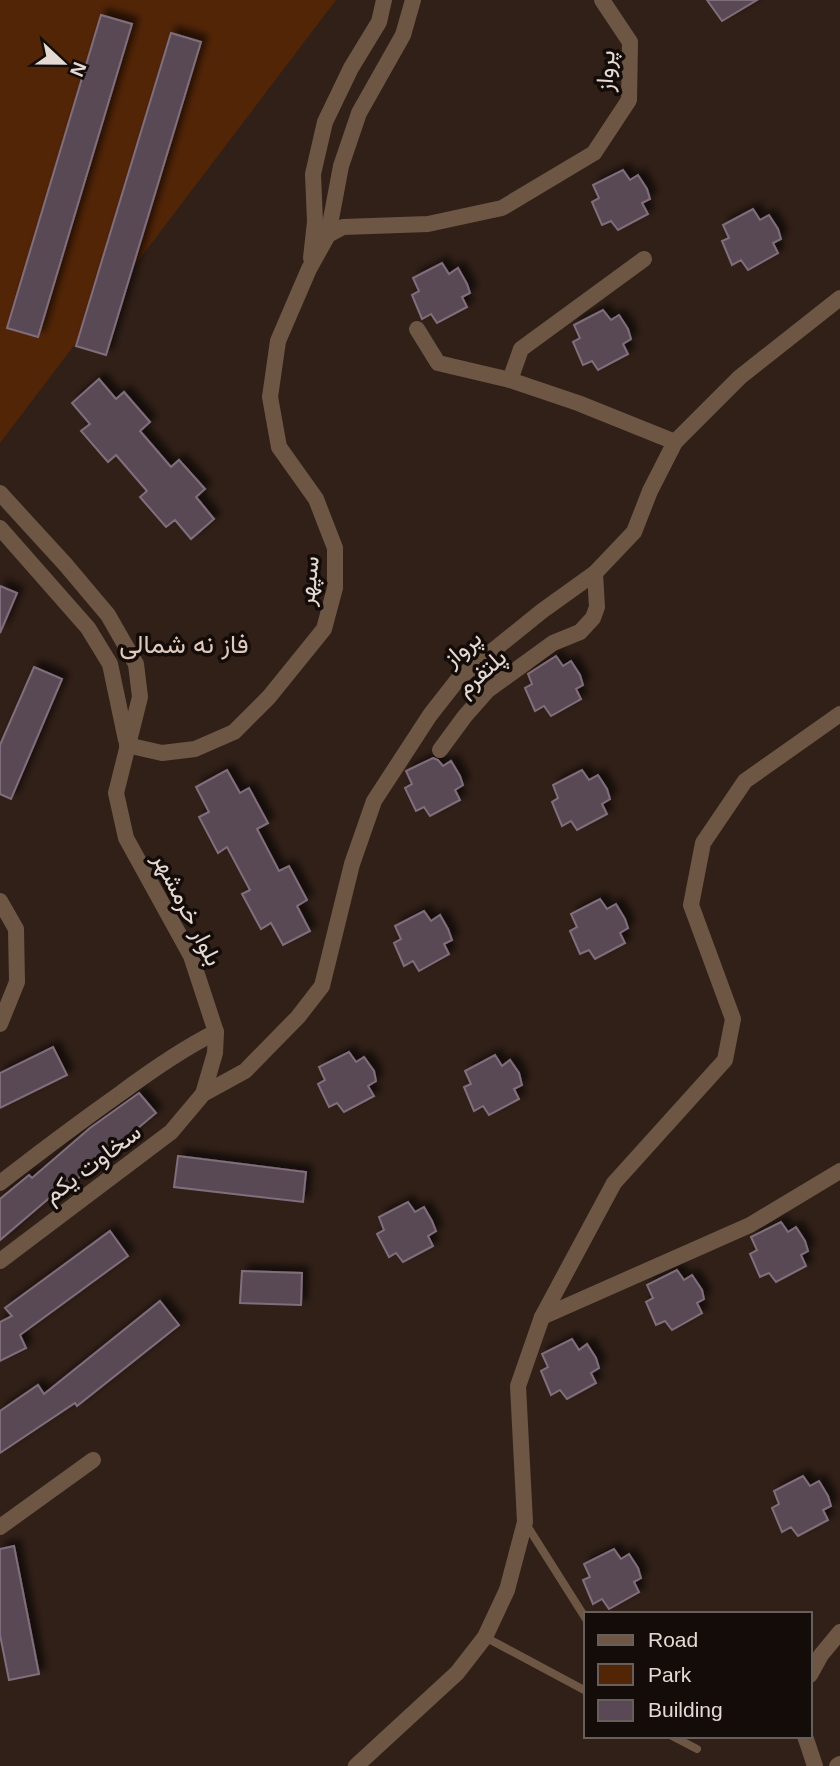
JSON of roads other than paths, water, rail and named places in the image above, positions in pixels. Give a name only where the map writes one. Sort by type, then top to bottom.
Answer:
[{"type":"street","name":"سپهر","points":[[309,269],[315,222],[313,174],[325,121],[351,68],[379,22],[384,0]]},
{"type":"street","name":"سپهر","points":[[127,745],[162,752],[195,749],[234,732],[269,697],[324,629],[335,588],[335,548],[316,499],[279,447],[270,397],[278,341],[309,269],[328,235],[341,166],[359,113],[403,35],[413,0]]},
{"type":"street","name":"پرواز","points":[[328,235],[343,228],[428,224],[502,208],[594,153],[629,100],[630,42],[603,0]]},
{"type":"street","points":[[510,380],[521,349],[644,259]]},
{"type":"street","name":"پرواز","points":[[203,1094],[245,1071],[298,1017],[322,986],[352,864],[374,801],[430,715],[459,678],[542,611],[595,573],[634,531],[650,491],[675,442],[740,377],[840,298]]},
{"type":"street","points":[[417,329],[438,363],[510,380],[578,403],[675,442]]},
{"type":"street","name":"بلوار خرمشهر","points":[[0,493],[108,615],[136,664],[140,697],[116,793],[126,838],[191,956],[216,1032],[215,1053],[203,1094]]},
{"type":"street","name":"بلوار خرمشهر","points":[[0,528],[88,628],[110,664],[127,745]]},
{"type":"street","name":"پلتفرم","points":[[440,750],[488,690],[553,643],[580,632],[593,618],[597,607],[595,573]]},
{"type":"street","points":[[356,1766],[457,1673],[485,1637],[507,1590],[524,1522],[518,1386],[542,1317],[614,1183],[725,1060],[733,1019],[691,905],[702,843],[745,782],[840,714]]},
{"type":"street","points":[[0,901],[16,929],[17,982],[0,1024]]},
{"type":"street","points":[[0,1183],[74,1126],[166,1061],[216,1032]]},
{"type":"street","name":"سخاوت یکم","points":[[0,1261],[172,1132],[203,1094]]},
{"type":"street","points":[[542,1317],[750,1225],[840,1171]]},
{"type":"street","points":[[0,1527],[93,1460]]},
{"type":"street","points":[[812,1671],[821,1655],[840,1632]]},
{"type":"street","points":[[806,1738],[815,1766]]},
{"type":"lane","points":[[524,1522],[584,1616]]},
{"type":"lane","points":[[485,1637],[584,1690]]},
{"type":"lane","points":[[676,1738],[697,1749]]},
{"type":"district","name":"فاز نه شمالی","points":[[184,644]]}]
